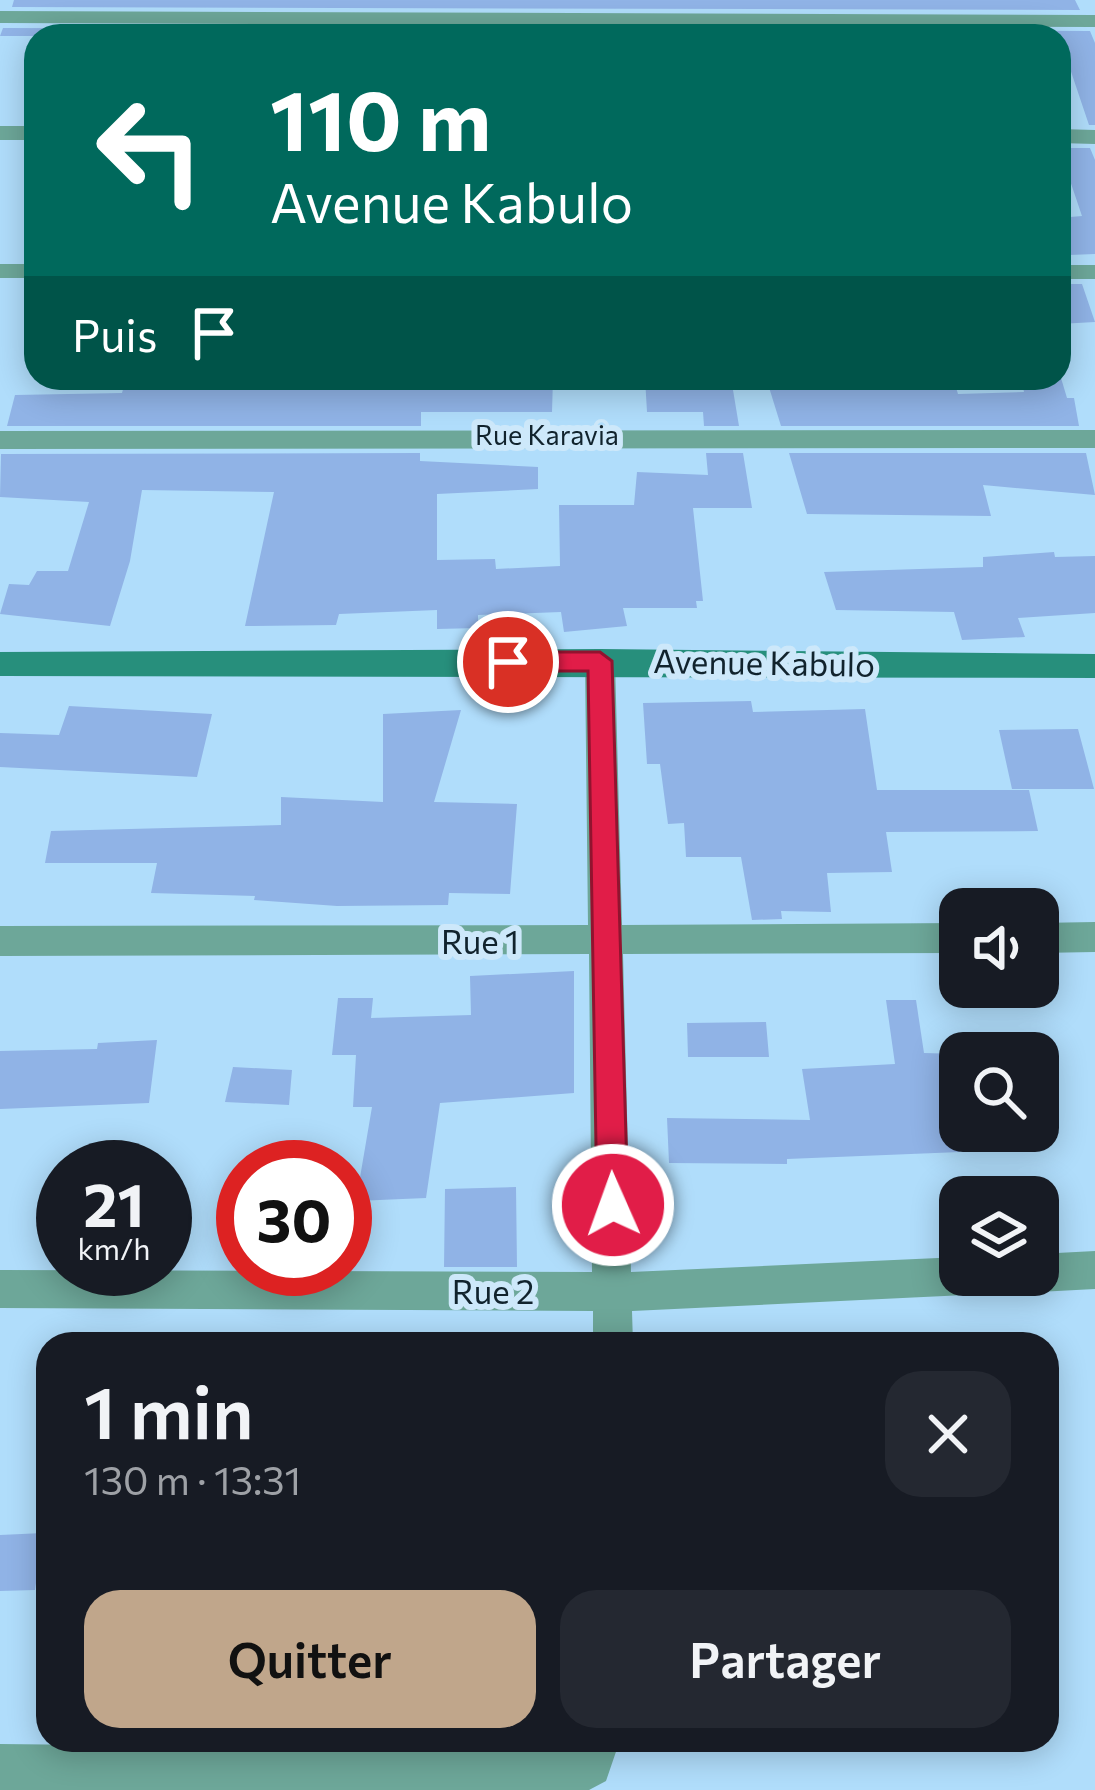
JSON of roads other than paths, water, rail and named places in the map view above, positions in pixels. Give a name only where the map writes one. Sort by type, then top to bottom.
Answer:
[{"type":"street","points":[[0,17],[1095,21]]},
{"type":"street","name":"Rue Karavia","points":[[0,440],[1095,439]]},
{"type":"street","points":[[600,661],[613,1332]]},
{"type":"street","name":"Avenue Kabulo","points":[[0,664],[600,661],[1095,666]]},
{"type":"street","points":[[1059,938],[1095,937]]},
{"type":"street","name":"Rue 1","points":[[0,941],[605,943],[939,938]]},
{"type":"street","points":[[1059,1272],[1095,1270]]},
{"type":"street","name":"Rue 2","points":[[0,1289],[615,1292],[939,1277]]},
{"type":"street","points":[[0,1768],[574,1773],[593,1753]]}]
